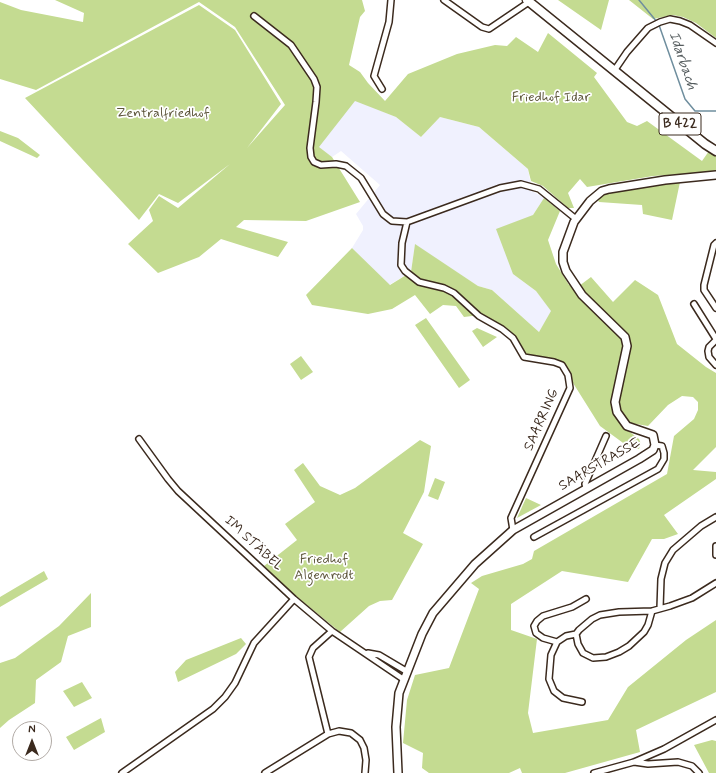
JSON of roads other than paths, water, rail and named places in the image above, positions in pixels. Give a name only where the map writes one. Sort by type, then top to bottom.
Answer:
[{"type":"main road","name":"B 422","points":[[528,1],[705,144],[716,151]]},
{"type":"street","points":[[382,89],[374,76],[388,22],[391,0]]},
{"type":"street","points":[[444,0],[478,25],[488,29],[528,1]]},
{"type":"street","points":[[254,16],[291,45],[314,78],[317,87],[310,148],[311,157],[314,162],[321,165],[336,164],[346,166],[365,184],[387,218],[396,223],[407,222],[500,188],[521,184],[539,190],[576,219]]},
{"type":"street","points":[[614,71],[627,52],[648,28],[670,19],[690,25],[716,43]]},
{"type":"street","name":"SAARSTRASSE","points":[[398,773],[396,721],[399,693],[406,671],[433,613],[475,564],[513,530],[647,454],[655,444],[652,435],[627,426],[617,412],[615,402],[627,346],[625,337],[582,295],[566,271],[563,262],[563,252],[569,233],[576,219],[596,196],[609,189],[716,175]]},
{"type":"street","name":"SAARRING","points":[[407,222],[402,242],[401,265],[406,271],[419,282],[444,288],[454,293],[479,316],[502,329],[513,338],[524,357],[554,362],[562,365],[568,375],[570,388],[511,518],[513,530]]},
{"type":"street","points":[[716,243],[714,245],[704,285],[704,290],[716,308]]},
{"type":"street","points":[[694,304],[716,339],[708,351],[709,357],[716,364]]},
{"type":"street","points":[[586,488],[585,484],[606,436]]},
{"type":"street","name":"IM STÄBEL","points":[[139,438],[178,491],[294,599],[332,631],[403,679]]},
{"type":"street","points":[[534,537],[658,469],[664,459],[664,453],[662,446],[655,444]]},
{"type":"street","points":[[660,608],[662,574],[665,563],[672,550],[701,526],[716,517]]},
{"type":"street","points":[[716,546],[716,555]]},
{"type":"street","points":[[582,702],[563,698],[554,691],[550,684],[549,664],[557,642],[566,636],[576,634],[586,623],[600,615],[652,611],[692,598],[716,583]]},
{"type":"street","points":[[122,773],[213,709],[225,697],[235,683],[254,643],[294,599]]},
{"type":"street","points":[[557,642],[543,638],[536,633],[534,626],[537,621],[543,616],[572,606],[586,599]]},
{"type":"street","points":[[576,634],[578,644],[583,653],[593,658],[606,657],[630,646],[639,638],[648,625],[652,611]]},
{"type":"street","points":[[328,734],[309,657],[313,648],[332,631]]},
{"type":"street","name":"IM STÄBEL","points":[[365,652],[379,655],[406,671]]},
{"type":"street","points":[[594,773],[634,762],[679,742],[716,720]]},
{"type":"street","points":[[265,773],[328,734],[340,731],[351,734],[360,740],[364,748],[366,760],[365,773]]},
{"type":"street","points":[[634,762],[648,764],[678,762],[692,766],[699,773]]},
{"type":"waterway","name":"Idarbach","points":[[639,0],[657,22]]},
{"type":"waterway","name":"Idarbach","points":[[659,25],[685,99],[695,111],[716,111]]},
{"type":"park label","name":"Friedhof Idar","points":[[551,98]]},
{"type":"park label","name":"Zentralfriedhof","points":[[163,114]]},
{"type":"park label","name":"Friedhof Algenrodt","points":[[324,568]]}]
